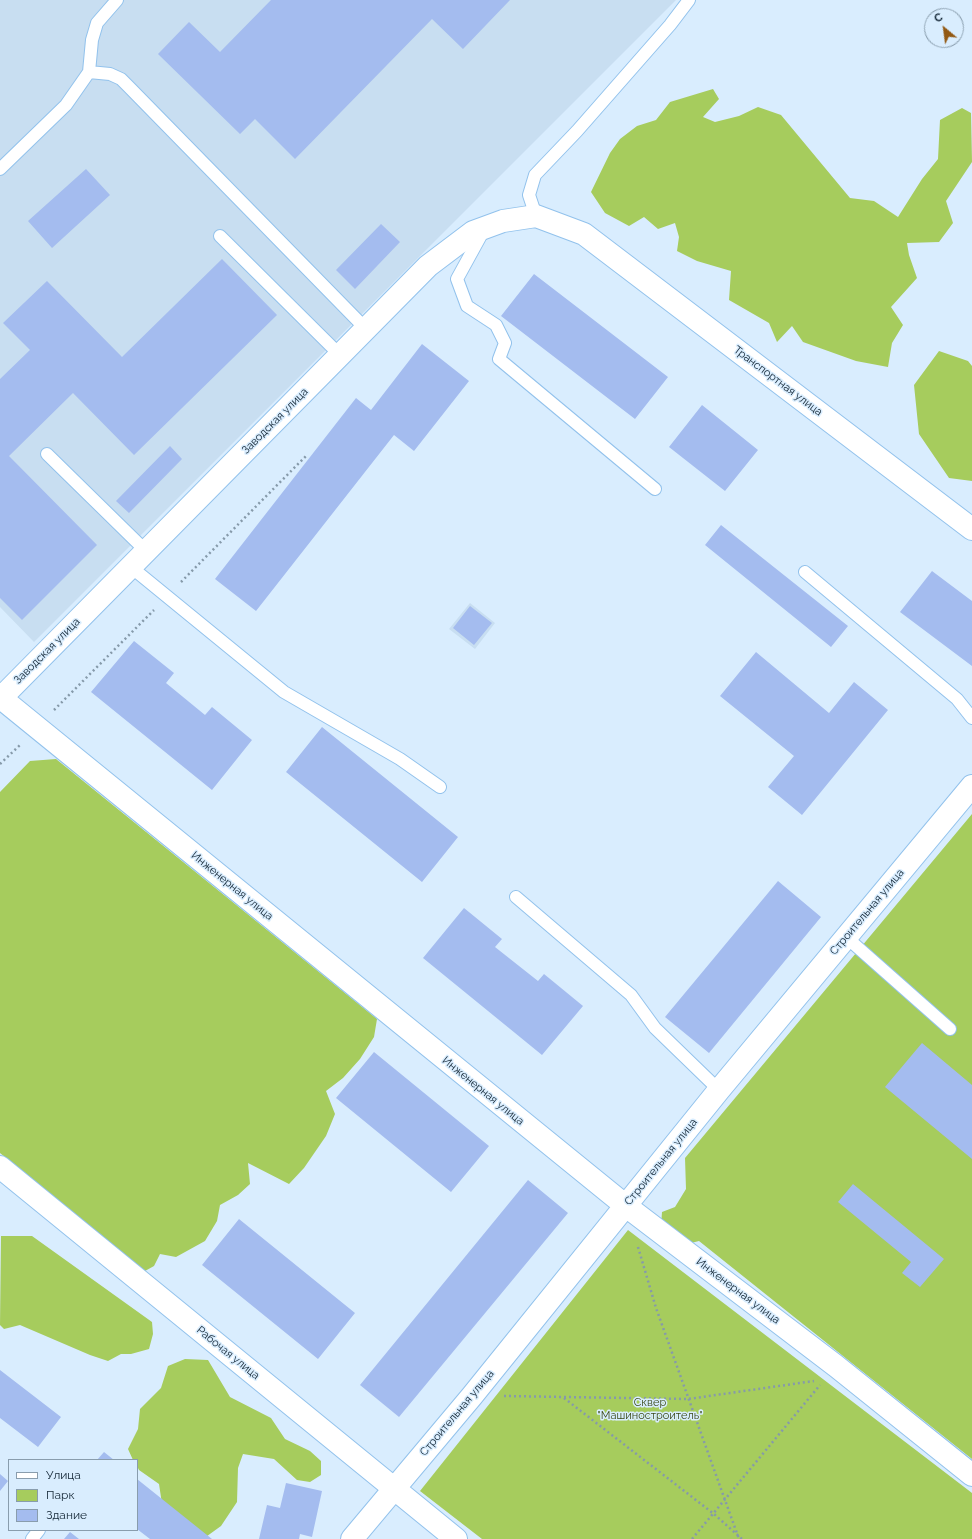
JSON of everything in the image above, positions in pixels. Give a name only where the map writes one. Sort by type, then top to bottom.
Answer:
[{"type":"street","name":"Заводская улица","points":[[1,699],[428,266],[473,232],[503,221],[536,216],[584,234]]},
{"type":"street","name":"Транспортная улица","points":[[584,234],[972,529]]},
{"type":"street","name":"Инженерная улица","points":[[1,699],[830,1373],[972,1475]]},
{"type":"street","name":"Строительная улица","points":[[352,1539],[472,1396],[719,1090],[972,786]]},
{"type":"street","name":"Рабочая улица","points":[[0,1168],[456,1539]]},
{"type":"lane","points":[[0,169],[66,105],[89,72],[92,40],[97,23],[117,0]]},
{"type":"lane","points":[[536,216],[528,195],[535,175],[577,131],[655,43],[689,0]]},
{"type":"lane","points":[[89,72],[110,74],[121,79],[366,329]]},
{"type":"lane","points":[[486,227],[457,279],[466,306],[496,326],[499,331],[505,343],[499,359],[655,489]]},
{"type":"lane","points":[[220,236],[340,355]]},
{"type":"lane","points":[[47,454],[146,551]]},
{"type":"lane","points":[[131,567],[284,692],[400,758],[440,786]]},
{"type":"lane","points":[[805,572],[957,699],[972,718]]},
{"type":"lane","points":[[516,897],[631,995],[655,1028],[719,1090]]},
{"type":"lane","points":[[846,937],[950,1029]]},
{"type":"lane","points":[[32,1539],[38,1531]]},
{"type":"path","points":[[636,1242],[656,1308],[739,1539]]},
{"type":"path","points":[[472,1396],[688,1399],[830,1373]]},
{"type":"path","points":[[692,1539],[830,1373]]},
{"type":"path","points":[[563,1397],[714,1514],[742,1539]]},
{"type":"shaded area","points":[[0,0],[676,0],[34,642],[0,607]]},
{"type":"shaded area","points":[[470,603],[495,623],[475,649],[449,629]]},
{"type":"green space","points":[[713,89],[719,99],[703,117],[715,122],[739,116],[758,107],[781,115],[850,198],[874,201],[898,217],[922,179],[938,159],[940,120],[962,108],[971,113],[972,162],[946,201],[953,223],[939,242],[907,243],[909,255],[917,278],[891,307],[903,325],[892,343],[888,367],[856,361],[803,342],[792,326],[777,342],[769,323],[729,300],[731,271],[697,261],[677,251],[679,237],[675,223],[658,229],[644,217],[629,226],[605,213],[591,192],[610,153],[620,139],[637,126],[656,120],[670,102]]},
{"type":"green space","points":[[939,351],[968,361],[972,366],[972,481],[949,478],[919,434],[914,385]]},
{"type":"green space","points":[[56,759],[377,1019],[374,1037],[360,1059],[343,1078],[326,1091],[335,1114],[326,1136],[304,1168],[289,1184],[248,1163],[250,1184],[238,1195],[220,1205],[217,1221],[205,1241],[176,1257],[160,1254],[154,1266],[145,1271],[0,1153],[0,792],[30,761]]},
{"type":"green space","points":[[972,814],[972,1459],[699,1241],[687,1244],[661,1226],[662,1212],[675,1207],[686,1189],[685,1158]]},
{"type":"green space","name":"Сквер \"Машиностроитель\"","points":[[628,1230],[972,1493],[972,1539],[482,1539],[420,1491]]},
{"type":"green space","points":[[1,1236],[32,1236],[152,1322],[153,1334],[149,1349],[131,1354],[121,1354],[108,1361],[90,1355],[20,1325],[4,1329],[0,1325]]},
{"type":"green space","points":[[185,1359],[208,1360],[230,1397],[271,1418],[285,1439],[310,1451],[321,1461],[321,1475],[310,1482],[297,1480],[274,1459],[243,1454],[238,1468],[237,1502],[221,1526],[203,1539],[164,1517],[159,1484],[139,1470],[138,1459],[133,1459],[128,1449],[138,1429],[140,1409],[161,1388],[168,1366]]},
{"type":"building","points":[[271,0],[510,0],[463,49],[432,19],[295,159],[255,119],[240,134],[158,54],[189,22],[220,52]]},
{"type":"building","points":[[86,169],[110,195],[52,248],[28,221]]},
{"type":"building","points":[[381,224],[400,242],[355,289],[336,270]]},
{"type":"building","points":[[222,259],[277,315],[134,455],[73,393],[9,456],[97,545],[22,620],[0,598],[0,379],[30,350],[3,323],[47,281],[122,357]]},
{"type":"building","points":[[534,274],[668,377],[635,419],[501,316]]},
{"type":"building","points":[[422,344],[469,381],[414,451],[394,435],[256,611],[215,579],[356,398],[371,410]]},
{"type":"building","points":[[702,405],[758,450],[725,491],[669,447]]},
{"type":"building","points":[[170,446],[182,459],[129,513],[116,501]]},
{"type":"building","points":[[721,525],[848,626],[831,647],[705,545]]},
{"type":"building","points":[[932,571],[972,601],[972,666],[900,612]]},
{"type":"building","points":[[470,606],[492,623],[474,645],[453,628]]},
{"type":"building","points":[[134,641],[174,673],[166,683],[205,715],[212,707],[252,740],[212,790],[91,692]]},
{"type":"building","points":[[756,652],[829,713],[854,682],[888,710],[802,815],[768,787],[794,756],[720,696]]},
{"type":"building","points":[[322,727],[458,837],[422,882],[286,772]]},
{"type":"building","points":[[778,881],[821,917],[709,1053],[665,1017]]},
{"type":"building","points":[[464,908],[502,939],[495,947],[538,981],[544,974],[583,1006],[542,1055],[423,958]]},
{"type":"building","points":[[922,1043],[972,1085],[972,1159],[885,1087]]},
{"type":"building","points":[[374,1052],[489,1146],[451,1192],[336,1098]]},
{"type":"building","points":[[528,1180],[568,1213],[399,1417],[360,1385]]},
{"type":"building","points":[[853,1184],[944,1259],[920,1287],[902,1273],[911,1262],[838,1202]]},
{"type":"building","points":[[239,1219],[355,1313],[318,1359],[202,1265]]},
{"type":"building","points":[[0,1370],[61,1417],[38,1447],[0,1418]]},
{"type":"building","points":[[104,1452],[113,1459],[98,1459]]},
{"type":"building","points":[[0,1474],[8,1481],[0,1491]]},
{"type":"building","points":[[138,1480],[212,1539],[150,1539],[138,1530]]},
{"type":"building","points":[[286,1483],[322,1491],[312,1537],[300,1534],[299,1539],[259,1539],[267,1505],[280,1508]]},
{"type":"building","points":[[70,1532],[79,1539],[64,1539]]}]
